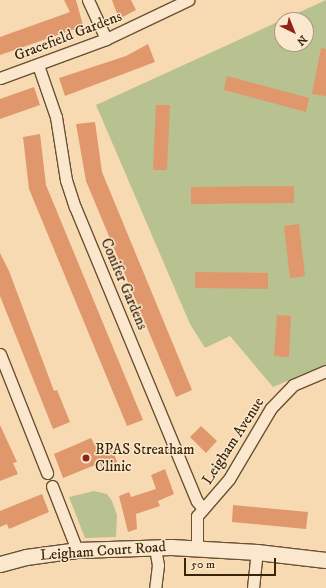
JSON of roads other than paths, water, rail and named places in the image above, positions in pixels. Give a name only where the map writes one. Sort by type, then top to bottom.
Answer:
[{"type":"street","points":[[88,0],[106,39]]},
{"type":"street","name":"Gracefield Gardens","points":[[0,78],[106,39],[188,0]]},
{"type":"street","name":"Conifer Gardens","points":[[38,65],[56,117],[66,180],[75,207],[197,501],[200,512]]},
{"type":"street","points":[[0,354],[47,473]]},
{"type":"street","name":"Leigham Avenue","points":[[200,512],[229,479],[271,408],[282,393],[293,385],[326,371]]},
{"type":"street","points":[[52,486],[77,550]]},
{"type":"street","points":[[197,548],[200,512]]},
{"type":"street","points":[[155,548],[158,565],[155,588]]},
{"type":"street","name":"Leigham Court Road","points":[[0,564],[26,557],[77,550],[155,548],[197,548],[257,552],[326,560]]},
{"type":"street","points":[[253,588],[257,552]]},
{"type":"place","name":"BPAS Streatham Clinic","points":[[86,458]]}]
